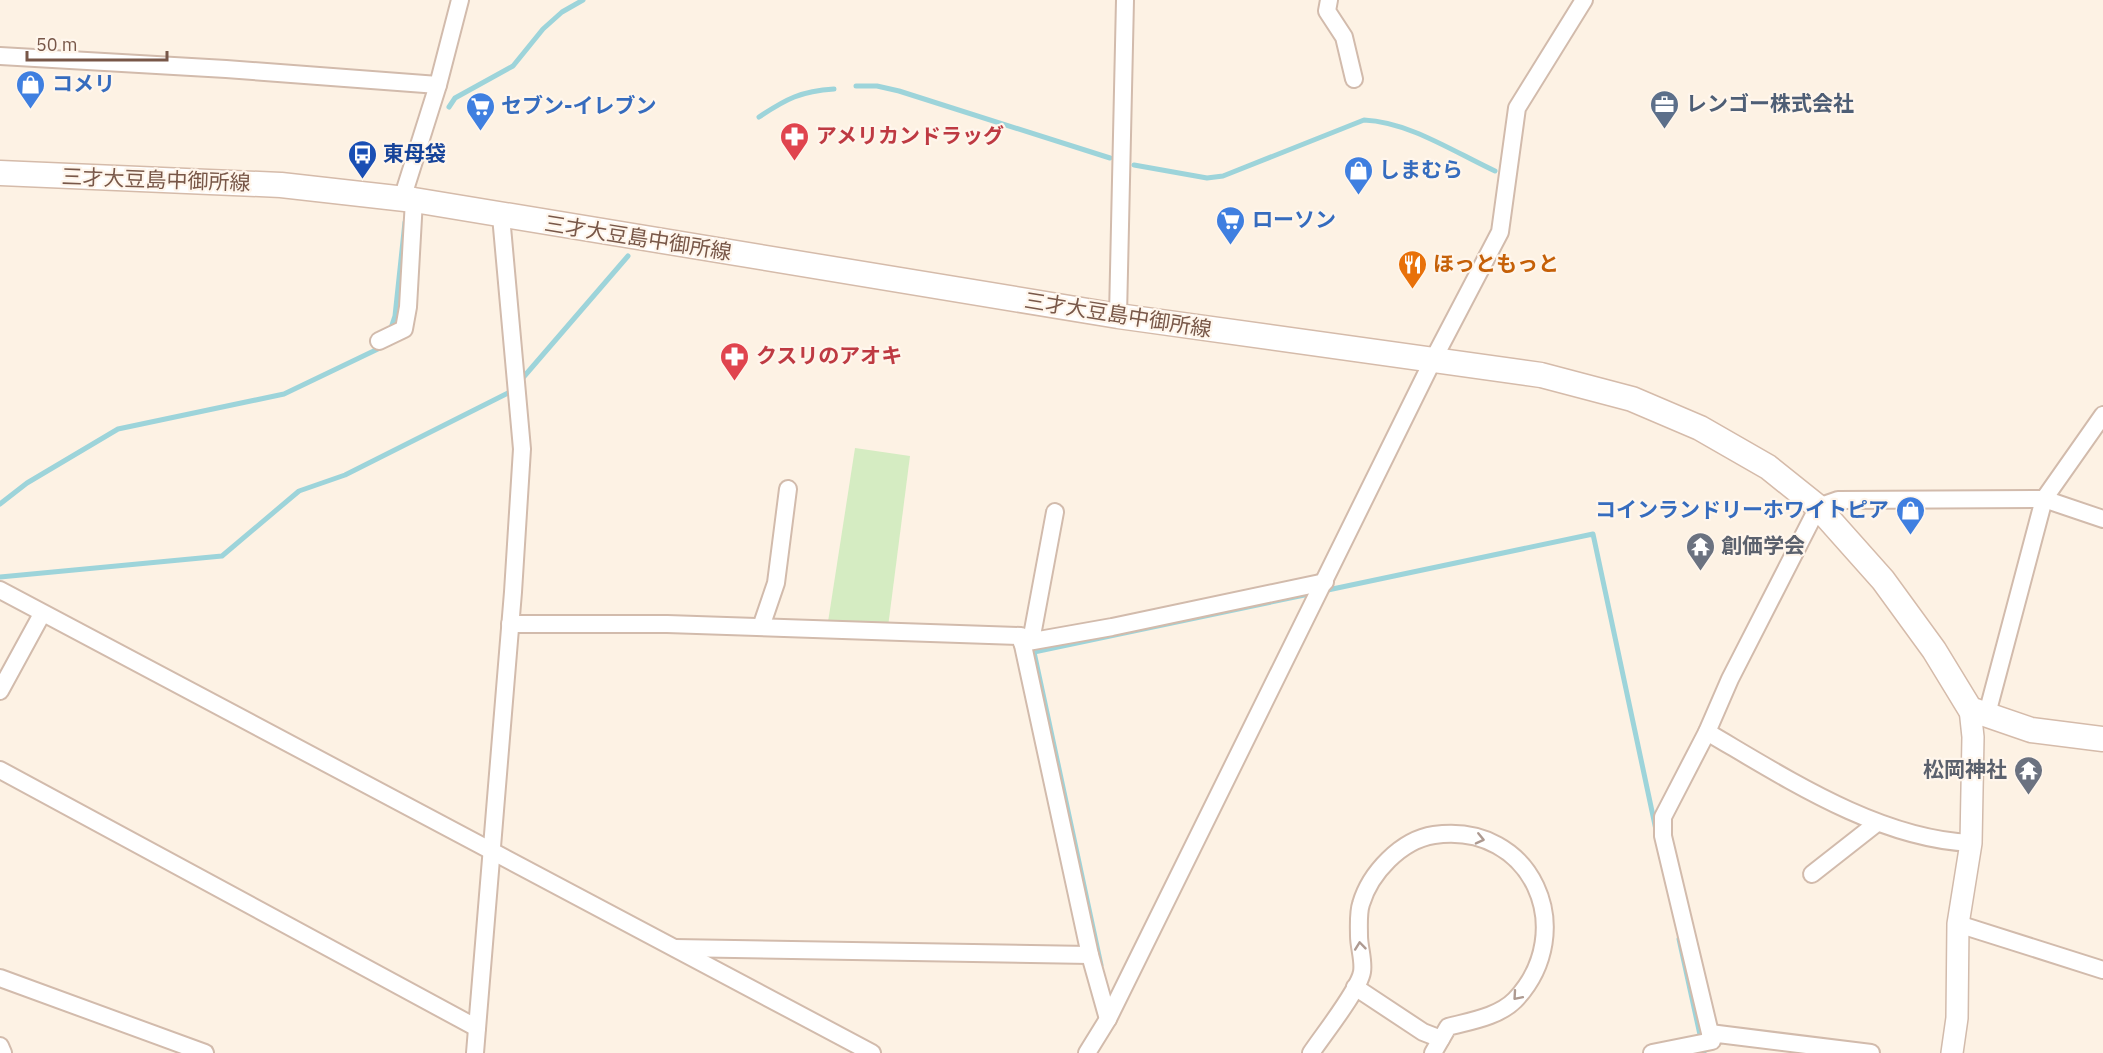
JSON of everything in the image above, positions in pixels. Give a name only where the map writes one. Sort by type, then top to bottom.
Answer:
[{"type":"main road","name":"三才大豆島中御所線","points":[[0,173],[281,185],[408,199],[1118,316],[1541,375],[1632,399],[1701,428],[1768,467],[1818,507],[1883,580],[1978,712]]},
{"type":"main road","points":[[1978,712],[2031,730],[2103,739]]},
{"type":"street","points":[[379,341],[404,329],[408,307],[408,199],[460,0]]},
{"type":"street","points":[[1118,316],[1125,0]]},
{"type":"street","points":[[1329,0],[1327,10],[1344,37],[1354,79]]},
{"type":"street","points":[[1087,1053],[1108,1019],[1325,582],[1432,360],[1500,232],[1518,108],[1584,0]]},
{"type":"street","points":[[0,56],[226,69],[438,85]]},
{"type":"street","points":[[475,1053],[522,449],[501,216]]},
{"type":"street","points":[[1952,1053],[1957,1018],[1958,924],[1971,843],[1973,737],[1978,712],[2044,499],[2103,415]]},
{"type":"street","points":[[761,627],[776,583],[788,489]]},
{"type":"street","points":[[1652,1053],[1712,1041],[1663,836],[1663,817],[1818,507],[1838,500],[2044,499],[2103,519]]},
{"type":"street","points":[[1055,512],[1027,642],[1090,955],[1108,1019]]},
{"type":"street","points":[[1027,642],[1325,582]]},
{"type":"street","points":[[0,590],[872,1053]]},
{"type":"street","points":[[0,691],[42,614]]},
{"type":"street","points":[[510,624],[668,624],[1021,636],[1027,642]]},
{"type":"street","points":[[1707,732],[1784,777],[1877,823],[1943,842],[1971,843]]},
{"type":"street","points":[[0,770],[477,1028]]},
{"type":"street","points":[[1812,874],[1877,823]]},
{"type":"street","points":[[1311,1053],[1362,972],[1359,937],[1360,906],[1370,881],[1408,844],[1433,835],[1455,835],[1487,840],[1511,854],[1532,875],[1543,905],[1546,929],[1542,959],[1514,1001],[1491,1015],[1448,1028],[1437,1046],[1424,1032],[1354,987]]},
{"type":"street","points":[[1958,924],[2103,970]]},
{"type":"street","points":[[671,948],[1090,955]]},
{"type":"street","points":[[0,978],[205,1053]]},
{"type":"street","points":[[1710,1033],[1871,1053]]},
{"type":"street","points":[[0,1046],[3,1053]]},
{"type":"green space","points":[[855,448],[910,456],[888,627],[828,622]]},
{"type":"waterway","points":[[449,107],[455,98],[513,66],[543,29],[562,12],[583,0]]},
{"type":"waterway","points":[[856,86],[877,86],[899,91],[1110,158]]},
{"type":"waterway","points":[[759,117],[794,97],[834,89]]},
{"type":"waterway","points":[[1134,165],[1207,178],[1223,176],[1364,120],[1398,126],[1414,132],[1495,171]]},
{"type":"waterway","points":[[390,331],[395,316],[405,222]]},
{"type":"waterway","points":[[521,380],[628,256]]},
{"type":"waterway","points":[[0,504],[27,483],[118,429],[284,394],[382,347]]},
{"type":"waterway","points":[[0,577],[222,556],[299,491],[345,475],[508,393]]},
{"type":"waterway","points":[[1323,591],[1593,534],[1656,830]]},
{"type":"waterway","points":[[1101,965],[1034,652],[1314,593]]},
{"type":"waterway","points":[[1679,939],[1704,1053]]},
{"type":"place","name":"コメリ","points":[[31,110]]},
{"type":"place","name":"レンゴー株式会社","points":[[1665,130]]},
{"type":"place","name":"セブン-イレブン","points":[[480,132]]},
{"type":"place","name":"アメリカンドラッグ","points":[[795,162]]},
{"type":"place","name":"東母袋","points":[[362,180]]},
{"type":"place","name":"しまむら","points":[[1358,196]]},
{"type":"place","name":"ローソン","points":[[1231,246]]},
{"type":"place","name":"ほっともっと","points":[[1412,290]]},
{"type":"place","name":"クスリのアオキ","points":[[735,382]]},
{"type":"place","name":"コインランドリーホワイトピア","points":[[1910,536]]},
{"type":"place","name":"創価学会","points":[[1700,572]]},
{"type":"place","name":"松岡神社","points":[[2028,796]]}]
